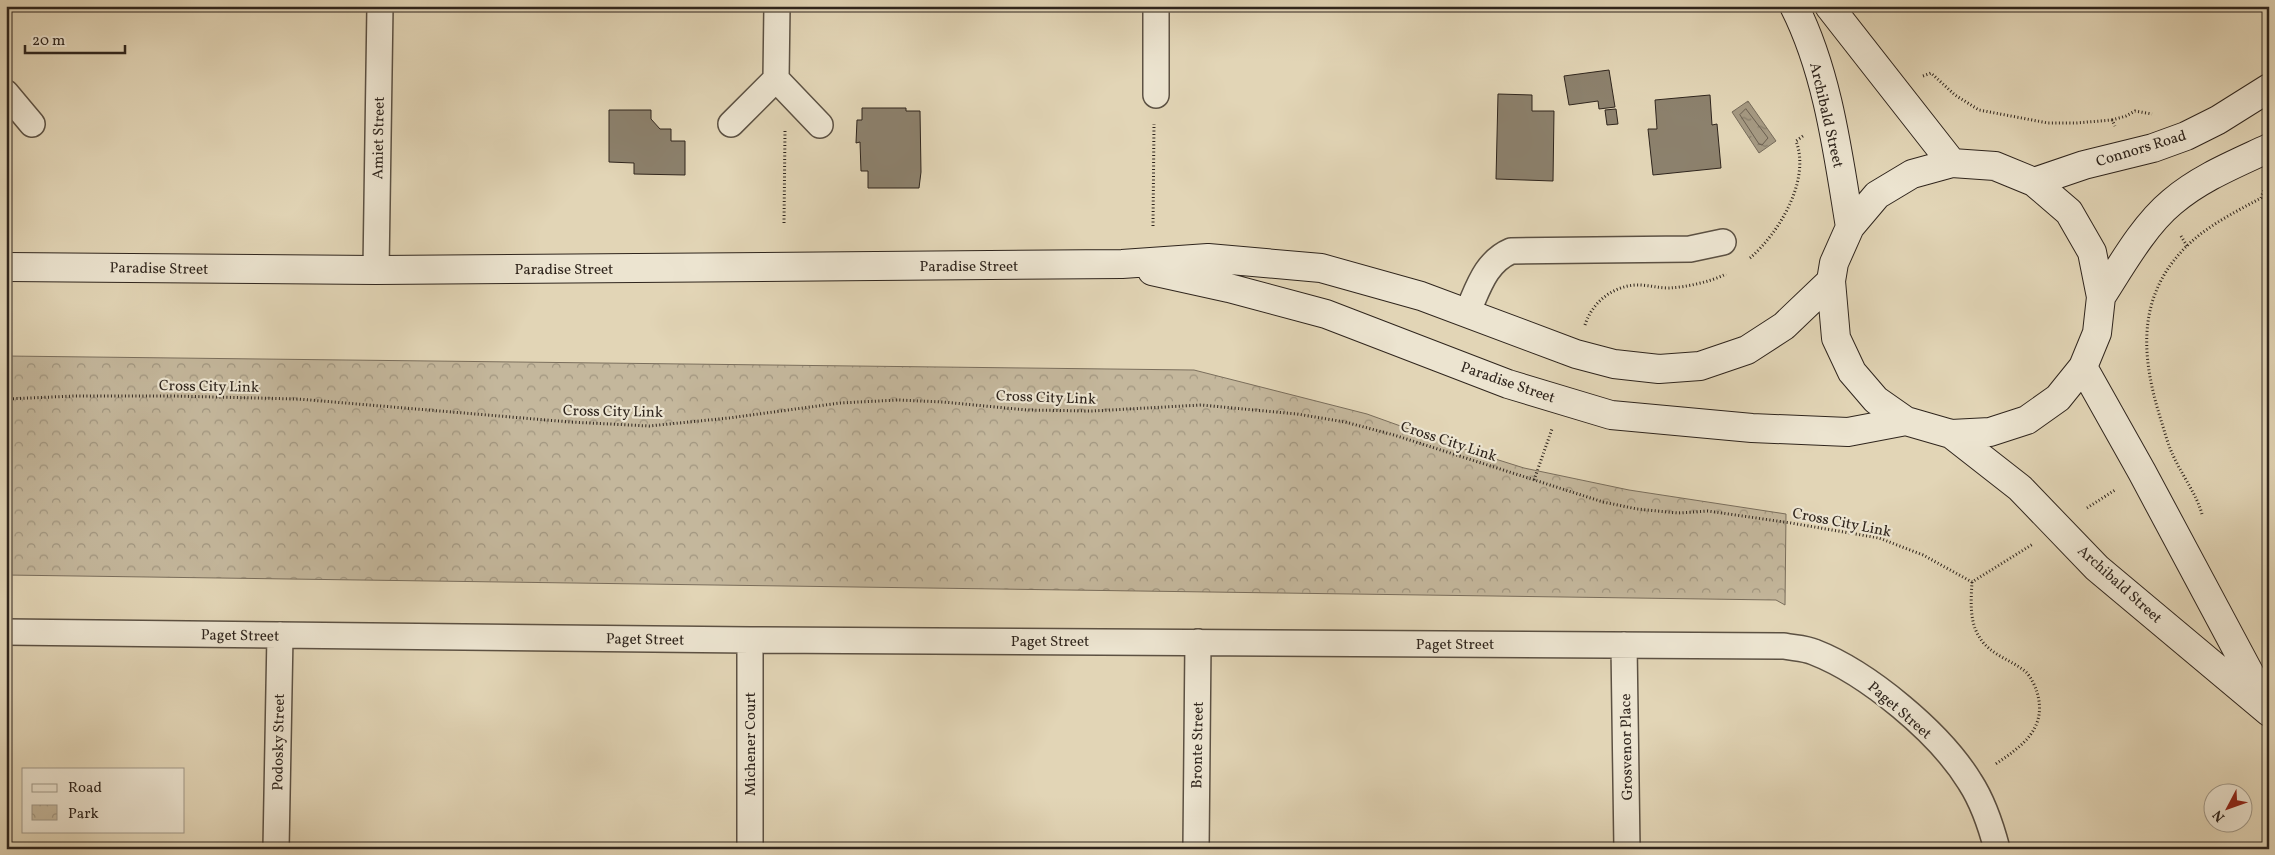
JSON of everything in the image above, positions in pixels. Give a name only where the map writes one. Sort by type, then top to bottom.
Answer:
[{"type":"street","name":"Amiet Street","points":[[376,270],[380,6]]},
{"type":"street","points":[[731,124],[776,79],[777,6]]},
{"type":"street","points":[[1156,6],[1156,94]]},
{"type":"street","name":"Archibald Street","points":[[1794,6],[1806,30],[1833,125],[1850,227]]},
{"type":"street","points":[[1829,6],[1952,164]]},
{"type":"street","points":[[776,79],[820,125]]},
{"type":"street","name":"Connors Road","points":[[2034,182],[2084,166],[2153,148],[2186,136],[2218,120],[2269,88]]},
{"type":"street","points":[[6,93],[32,124]]},
{"type":"street","points":[[2101,297],[2141,236],[2171,203],[2210,176],[2269,148]]},
{"type":"street","points":[[1952,164],[1994,166],[2034,182],[2069,212],[2092,252],[2101,297],[2097,333],[2083,367],[2058,398],[2027,420],[1990,432],[1951,434],[1906,421],[1876,400],[1852,372],[1836,338],[1832,281],[1834,263],[1850,227],[1877,195],[1912,174],[1952,164]]},
{"type":"street","points":[[1467,313],[1488,266],[1495,259],[1511,251],[1690,249],[1723,242]]},
{"type":"street","name":"Paradise Street","points":[[6,267],[376,270],[1122,264],[1208,258],[1321,268],[1422,296],[1576,354],[1614,364],[1659,369],[1700,366],[1747,350],[1784,326],[1832,281]]},
{"type":"street","name":"Paradise Street","points":[[1122,264],[1229,288],[1326,314],[1508,384],[1612,415],[1752,428],[1848,432],[1906,421]]},
{"type":"street","name":"Archibald Street","points":[[2083,367],[2142,472],[2269,710]]},
{"type":"street","name":"Archibald Street","points":[[1951,434],[2020,488],[2097,568],[2269,710]]},
{"type":"street","name":"Paget Street","points":[[6,632],[750,640],[1784,646],[1813,651],[1853,671],[1886,694],[1921,725],[1952,758],[1971,782],[1990,824],[1997,849]]},
{"type":"street","name":"Podosky Street","points":[[276,849],[280,635]]},
{"type":"street","name":"Michener Court","points":[[750,640],[750,849]]},
{"type":"street","name":"Bronte Street","points":[[1196,849],[1198,642]]},
{"type":"street","name":"Grosvenor Place","points":[[1624,645],[1627,849]]},
{"type":"path","points":[[1917,79],[1931,73],[1955,95],[1979,110],[2048,123],[2112,120],[2126,116],[2134,111]]},
{"type":"path","points":[[1153,226],[1156,94]]},
{"type":"path","points":[[2112,120],[2117,131]]},
{"type":"path","points":[[784,223],[785,128]]},
{"type":"path","points":[[2172,453],[2153,395],[2145,338],[2147,317],[2152,298],[2162,279],[2189,245],[2207,229],[2261,198],[2266,182]]},
{"type":"path","points":[[2179,235],[2189,245]]},
{"type":"path","name":"Cross City Link","points":[[6,399],[75,396],[298,399],[570,422],[649,426],[729,418],[840,403],[898,400],[943,402],[1026,410],[1082,411],[1201,405],[1298,414],[1346,422],[1394,435],[1603,502],[1637,510],[1708,511],[1879,538],[1923,555],[1972,582]]},
{"type":"path","points":[[1534,480],[1554,422]]},
{"type":"path","points":[[2087,508],[2115,490]]},
{"type":"path","points":[[1971,782],[2026,741],[2040,715],[2040,701],[2028,673],[1991,650],[1980,639],[1974,625],[1971,606],[1972,582],[2041,539]]},
{"type":"green space","points":[[6,356],[1194,370],[1367,414],[1524,468],[1629,490],[1786,514],[1785,605],[1776,600],[6,575]]},
{"type":"water","points":[[1748,101],[1776,141],[1759,153],[1732,112]]},
{"type":"building","points":[[1609,70],[1615,107],[1599,109],[1598,101],[1569,105],[1564,76]]},
{"type":"building","points":[[1498,94],[1532,95],[1532,111],[1554,111],[1553,181],[1496,179]]},
{"type":"building","points":[[1710,95],[1712,125],[1717,124],[1721,168],[1653,175],[1648,129],[1657,129],[1655,100]]},
{"type":"building","points":[[862,108],[906,108],[906,111],[920,111],[921,172],[919,188],[868,188],[868,171],[861,171],[860,142],[856,143],[857,120],[862,120]]},
{"type":"building","points":[[1616,109],[1618,124],[1607,125],[1605,110]]},
{"type":"building","points":[[609,110],[651,110],[651,119],[660,129],[671,129],[671,141],[685,141],[685,175],[634,174],[634,163],[609,162]]}]
